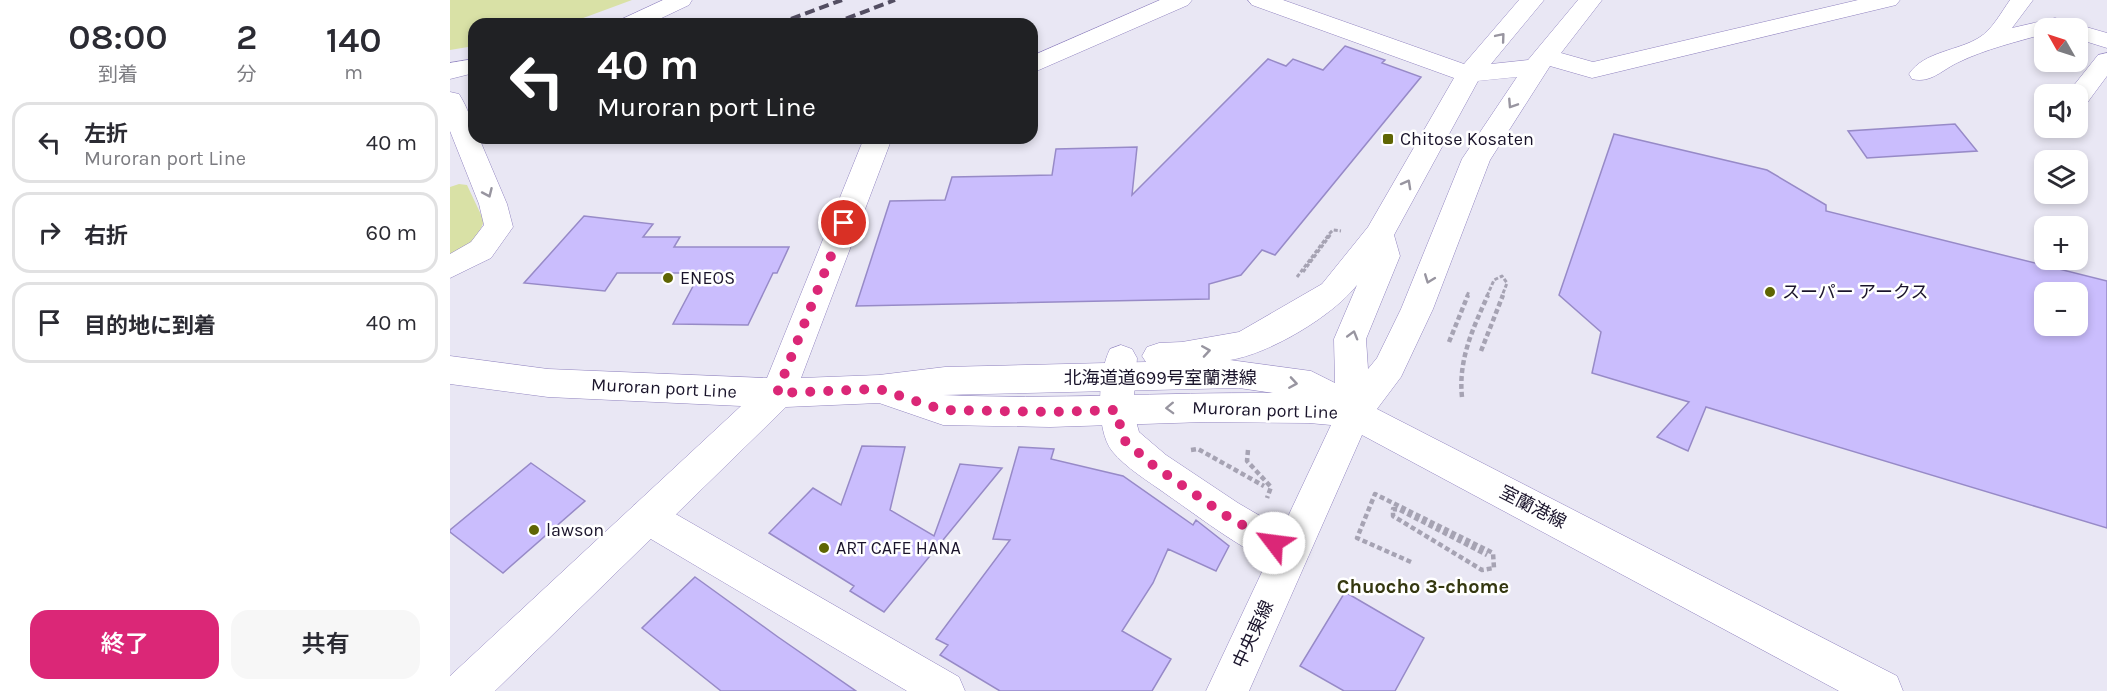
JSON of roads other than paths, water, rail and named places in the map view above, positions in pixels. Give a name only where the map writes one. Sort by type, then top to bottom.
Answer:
[{"type":"main road","points":[[1038,62],[1180,0]]},
{"type":"main road","points":[[1260,0],[1470,74],[1541,61],[1592,70],[1888,0]]},
{"type":"main road","points":[[1120,367],[1243,345],[1262,337],[1333,293],[1379,235],[1470,74],[1532,0]]},
{"type":"main road","name":"Muroran port Line","points":[[450,370],[548,383],[777,393],[879,389],[943,410],[1050,412],[1205,407],[1298,408],[1354,414],[1394,357],[1417,309],[1476,159],[1541,61],[1590,0]]},
{"type":"main road","points":[[465,691],[777,393],[876,144]]},
{"type":"main road","points":[[1354,414],[1350,339],[1385,256],[1379,235]]},
{"type":"main road","name":"北海道道699号室蘭港線","points":[[879,389],[945,381],[1120,367],[1239,374],[1311,385],[1354,414]]},
{"type":"main road","name":"中央東線","points":[[1227,691],[1354,414]]},
{"type":"main road","name":"室蘭港線","points":[[1354,414],[1713,600],[1838,680],[1882,691]]},
{"type":"street","points":[[643,18],[681,0]]},
{"type":"street","points":[[669,18],[700,0]]},
{"type":"street","points":[[1990,42],[2022,0]]},
{"type":"street","points":[[1921,74],[1950,57],[2034,29]]},
{"type":"street","points":[[2088,35],[2107,41]]},
{"type":"street","points":[[2088,84],[2107,60]]},
{"type":"street","points":[[450,71],[468,67]]},
{"type":"street","points":[[450,267],[464,262],[481,250],[499,227],[493,204],[450,99],[468,94]]},
{"type":"street","points":[[450,174],[476,164]]},
{"type":"street","points":[[1120,367],[1116,410],[1124,440],[1154,466],[1225,515],[1290,553]]},
{"type":"street","points":[[647,517],[945,691]]},
{"type":"railway","points":[[793,18],[842,0]]},
{"type":"railway","points":[[848,18],[895,0]]},
{"type":"place","name":"Chitose Kosaten","points":[[1388,139]]},
{"type":"place","name":"ENEOS","points":[[668,278]]},
{"type":"place","name":"スーパー アークス","points":[[1770,292]]},
{"type":"place","name":"lawson","points":[[534,530]]},
{"type":"place","name":"ART CAFE HANA","points":[[824,548]]},
{"type":"district","name":"Chuocho 3-chome","points":[[1423,586]]}]
